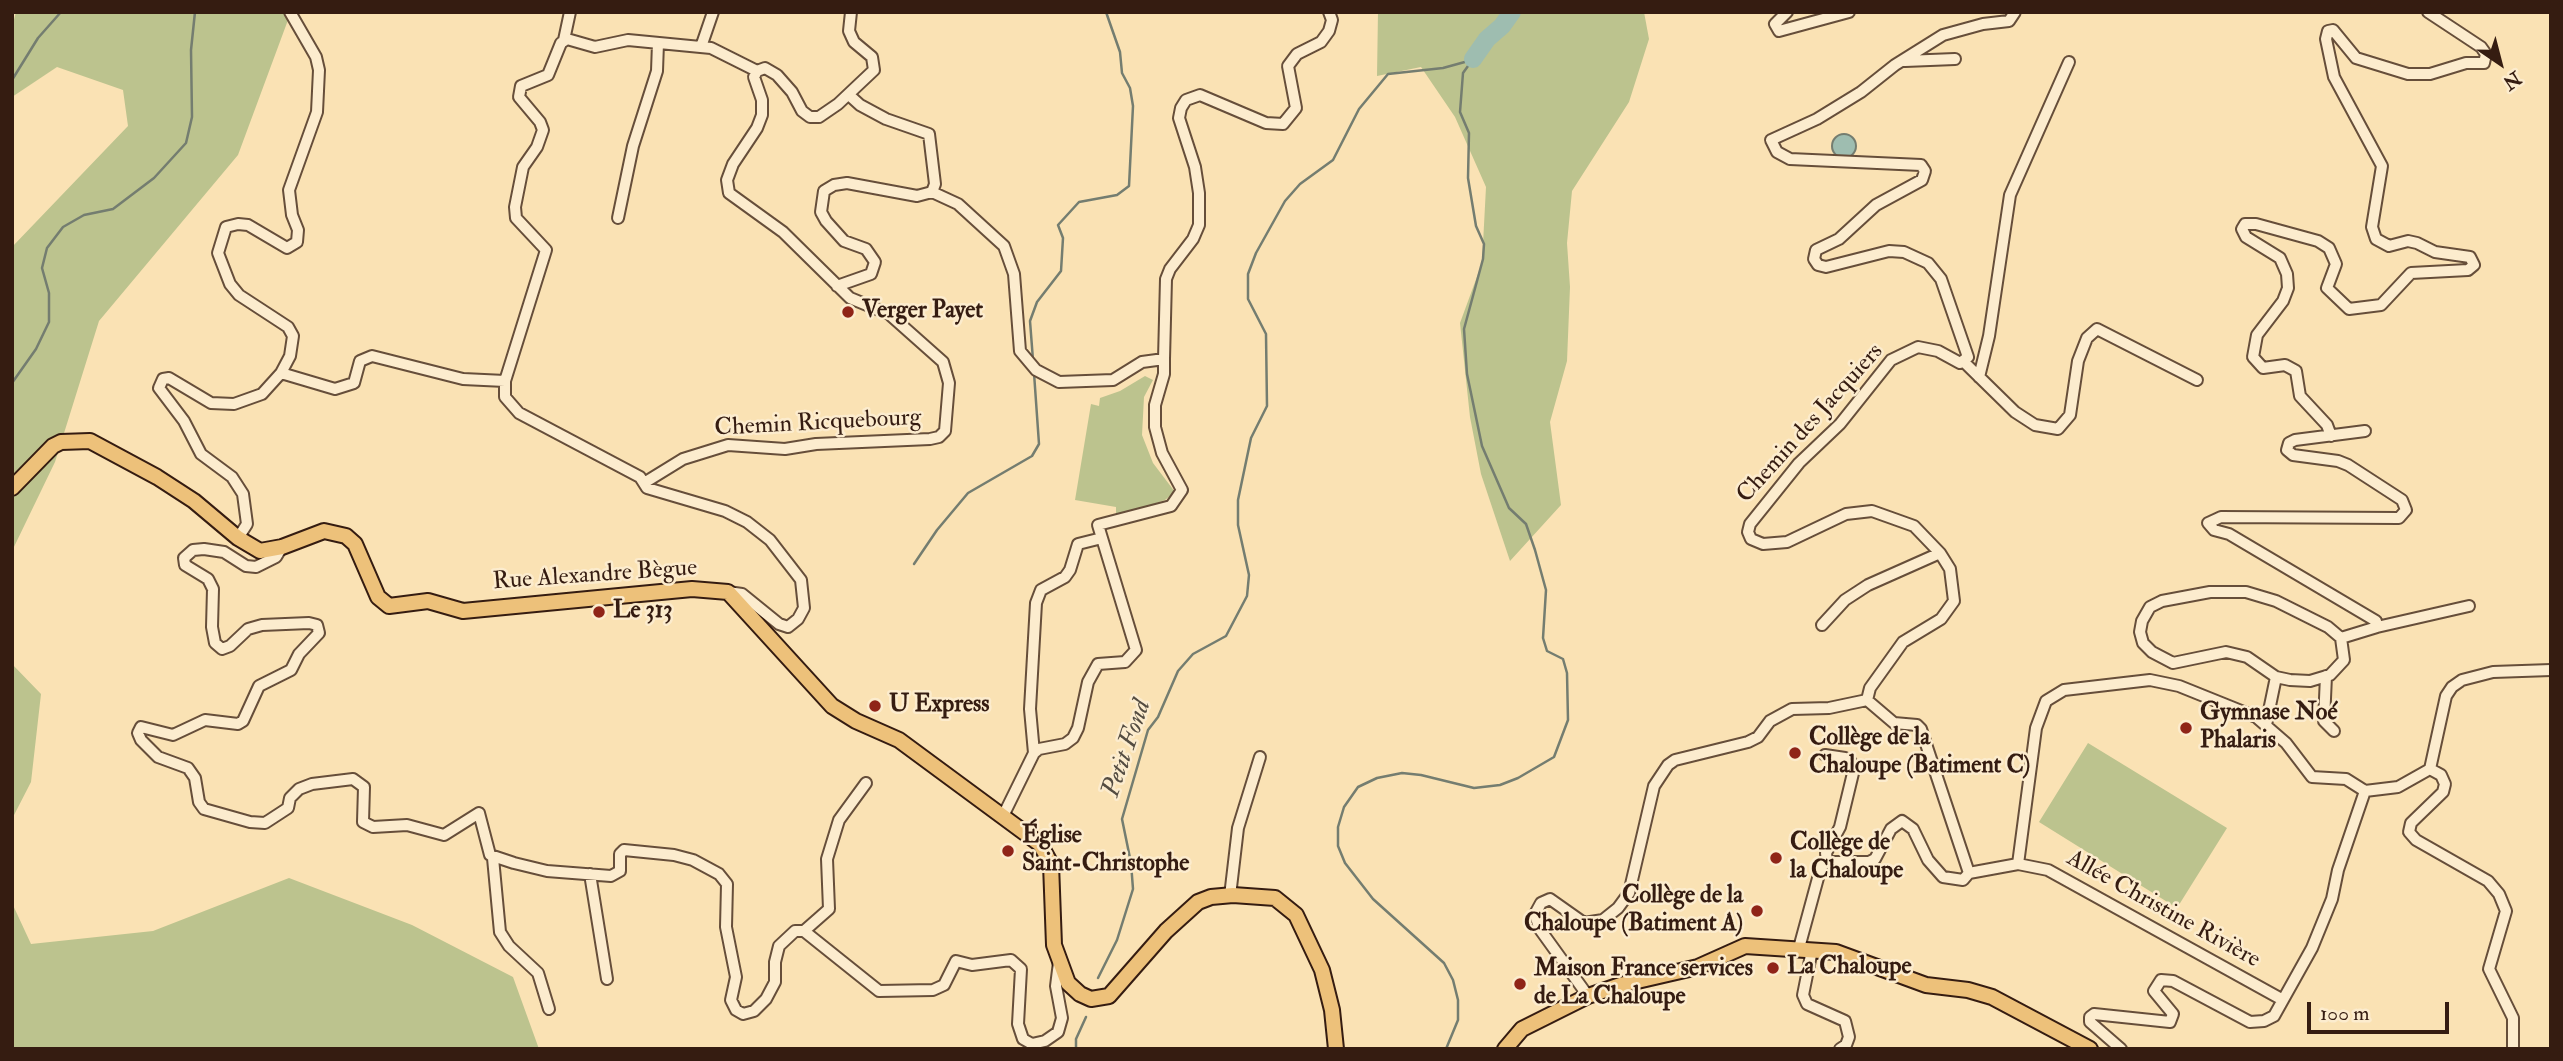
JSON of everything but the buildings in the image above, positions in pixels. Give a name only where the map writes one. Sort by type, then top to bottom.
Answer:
[{"type":"main road","name":"Rue Alexandre Bègue","points":[[12,488],[53,446],[61,442],[90,441],[125,457],[176,489],[238,538],[260,551],[282,547],[324,531],[346,536],[355,544],[378,597],[389,606],[428,601],[463,611],[692,589],[728,592],[832,706],[856,721],[899,740],[1004,814],[1048,853],[1052,874],[1051,927],[1059,962],[1068,983],[1080,994],[1091,999],[1108,996],[1188,908],[1211,897],[1275,898],[1296,915],[1327,986],[1336,1049]]},
{"type":"main road","points":[[1505,1049],[1522,1028],[1588,996],[1620,985],[1698,967],[1745,946],[1805,949],[1845,955],[1926,985],[1968,990],[1992,997],[2090,1049]]},
{"type":"street","points":[[238,538],[247,524],[243,494],[232,477],[201,454],[188,428],[159,388],[163,379],[169,378],[211,403],[234,404],[262,394],[281,373],[289,356],[293,336],[288,327],[239,295],[230,284],[218,253],[226,227],[238,224],[248,225],[287,248],[297,242],[298,230],[292,215],[289,190],[317,111],[319,70],[316,57],[290,12]]},
{"type":"street","points":[[570,12],[564,40],[548,75],[521,86],[518,90],[543,130],[537,147],[523,167],[516,198],[516,218],[545,250],[505,381],[505,397],[519,413],[640,477],[647,488],[725,511],[747,522],[770,540],[801,580],[804,608],[798,619],[788,627],[779,624],[742,594],[728,592]]},
{"type":"street","points":[[701,47],[713,12]]},
{"type":"street","points":[[564,40],[599,47],[628,40],[711,48],[757,71],[765,68],[777,75],[810,117],[819,117],[849,95],[874,70],[876,63],[854,42],[849,31],[851,12]]},
{"type":"street","points":[[1004,814],[1034,753],[1039,749],[1065,744],[1073,738],[1078,728],[1088,682],[1098,664],[1125,662],[1136,650],[1098,525],[1171,506],[1182,490],[1162,453],[1154,427],[1155,405],[1164,374],[1166,279],[1193,239],[1199,225],[1199,193],[1195,167],[1180,118],[1181,108],[1186,100],[1200,95],[1266,124],[1283,124],[1296,108],[1287,75],[1288,66],[1297,54],[1321,42],[1329,31],[1332,20],[1329,12]]},
{"type":"street","points":[[1787,12],[1775,24],[1779,31],[1849,12]]},
{"type":"street","points":[[2015,12],[2010,21],[1952,30],[1817,119],[1776,136],[1770,144],[1777,152],[1790,159],[1921,165],[1925,171],[1922,180],[1876,205],[1839,239],[1816,250],[1814,259],[1818,265],[1826,267],[1889,251],[1904,252],[1928,263],[1941,279],[1967,351],[1968,357],[1964,362],[2035,425],[2059,429],[2070,415],[2078,361],[2087,338],[2097,329],[2197,380]]},
{"type":"street","points":[[2331,436],[2327,425],[2300,396],[2296,372],[2285,365],[2263,368],[2253,357],[2257,335],[2283,301],[2288,288],[2287,274],[2280,258],[2246,237],[2242,229],[2245,224],[2256,224],[2318,242],[2329,248],[2336,264],[2326,288],[2348,309],[2381,305],[2411,273],[2468,270],[2474,265],[2474,260],[2464,255],[2448,256],[2408,241],[2389,246],[2376,239],[2372,227],[2382,166],[2334,78],[2326,39],[2328,31],[2333,30],[2356,58],[2408,74],[2430,74],[2466,63],[2484,63],[2486,57],[2481,47],[2428,12]]},
{"type":"street","points":[[618,218],[633,146],[657,71],[658,43]]},
{"type":"street","points":[[1902,61],[1955,58]]},
{"type":"street","points":[[1979,377],[1989,336],[2010,195],[2069,62]]},
{"type":"street","name":"Chemin Ricquebourg","points":[[644,483],[683,458],[729,445],[785,449],[939,437],[946,431],[949,383],[943,362],[899,321],[850,298],[783,232],[729,193],[727,180],[731,168],[762,115],[762,100],[754,77],[757,71]]},
{"type":"street","points":[[849,95],[886,119],[929,134],[933,142],[935,184],[932,192]]},
{"type":"street","points":[[837,286],[871,274],[875,262],[871,254],[844,241],[825,221],[821,212],[824,191],[834,185],[847,183],[916,196],[932,192],[964,208],[1004,246],[1014,274],[1020,351],[1036,370],[1059,383],[1113,380],[1142,362],[1164,359]]},
{"type":"street","name":"Chemin des Jacquiers","points":[[1940,553],[1914,526],[1872,511],[1846,514],[1787,542],[1763,544],[1751,539],[1748,532],[1750,524],[1799,463],[1852,411],[1891,360],[1918,348],[1938,351],[1957,362],[1964,362]]},
{"type":"street","points":[[281,373],[335,389],[354,383],[360,361],[372,356],[463,379],[505,381]]},
{"type":"street","points":[[2365,431],[2295,440],[2289,443],[2287,450],[2293,455],[2338,461],[2348,465],[2402,499],[2406,504],[2404,515],[2385,519],[2221,517],[2208,523],[2214,530],[2229,534],[2374,617],[2377,627]]},
{"type":"street","points":[[1034,753],[1030,709],[1036,603],[1041,590],[1065,577],[1070,570],[1078,544],[1102,538]]},
{"type":"street","points":[[282,547],[276,558],[256,567],[246,566],[224,552],[204,549],[192,550],[184,558],[186,565],[208,579],[213,589],[212,627],[215,643],[222,649],[230,646],[248,629],[262,625],[317,625],[319,633],[315,639],[299,654],[291,670],[259,686],[243,721],[238,724],[205,720],[173,735],[141,727],[138,733],[158,757],[188,768],[195,778],[199,802],[204,809],[250,822],[265,823],[288,808],[290,798],[299,789],[312,784],[353,779],[364,787],[363,822],[373,827],[407,825],[444,835],[479,813],[493,858],[500,932],[509,946],[538,973],[549,1009]]},
{"type":"street","points":[[1822,625],[1845,600],[1868,585],[1940,553],[1950,569],[1954,584],[1954,601],[1941,620],[1903,642],[1870,688],[1867,700]]},
{"type":"street","points":[[2246,592],[2276,601],[2328,627],[2341,638],[2344,660],[2339,670],[2326,676],[2311,681],[2276,677],[2246,657],[2226,652],[2173,663],[2162,659],[2143,643],[2140,632],[2142,621],[2150,607],[2162,601],[2210,593],[2246,592]]},
{"type":"street","points":[[2341,638],[2469,606]]},
{"type":"street","points":[[2018,864],[2036,728],[2046,701],[2053,694],[2064,690],[2150,680],[2227,703],[2266,725],[2294,751],[2312,776],[2346,779],[2365,791],[2398,787],[2430,769],[2445,696],[2462,680],[2493,672],[2551,670]]},
{"type":"street","points":[[2326,676],[2324,721],[2334,731]]},
{"type":"street","points":[[2266,725],[2276,677]]},
{"type":"street","points":[[1867,700],[1894,723],[1917,725],[1921,729],[1969,873]]},
{"type":"street","points":[[1588,996],[1539,928],[1535,914],[1541,902],[1550,899],[1584,923],[1603,920],[1618,908],[1629,893],[1654,786],[1668,765],[1675,760],[1758,737],[1781,714],[1792,709],[1829,708],[1867,700]]},
{"type":"street","points":[[1825,755],[1845,758],[1854,769],[1840,827],[1826,853],[1827,862],[1821,867],[1805,949],[1803,995],[1807,1004],[1845,1021],[1850,1043],[1840,1049]]},
{"type":"street","points":[[1230,896],[1238,828],[1260,757]]},
{"type":"street","points":[[2430,769],[2441,775],[2445,784],[2443,792],[2411,824],[2409,832],[2416,840],[2488,881],[2499,894],[2506,911],[2489,969],[2513,1018],[2513,1049]]},
{"type":"street","points":[[804,931],[829,909],[827,859],[839,820],[866,783]]},
{"type":"street","points":[[2121,1049],[2095,1027],[2090,1017],[2094,1014],[2170,1021],[2173,1014],[2154,991],[2161,980],[2173,981],[2250,1022],[2269,1020],[2312,948],[2332,899],[2338,870],[2365,791]]},
{"type":"street","name":"Allée Christine Rivière","points":[[1827,862],[1869,862],[1875,859],[1891,829],[1902,821],[1913,829],[1928,860],[1943,877],[1963,880],[1969,873],[2018,864],[2048,870],[2283,1000]]},
{"type":"street","points":[[493,858],[547,871],[617,873],[620,854],[624,850],[674,855],[719,874],[727,884],[729,897],[726,927],[736,977],[731,1000],[736,1010],[743,1014],[754,1011],[766,999],[775,982],[779,946],[795,930],[804,931],[879,991],[933,990],[944,985],[957,961],[972,964],[1011,960],[1021,969],[1018,1024],[1023,1039],[1032,1044],[1045,1041],[1058,1032],[1062,1018],[1056,986],[1059,962]]},
{"type":"street","points":[[590,874],[607,979]]},
{"type":"green space","points":[[16,12],[288,12],[288,20],[238,155],[99,321],[55,462],[12,551],[12,247],[128,126],[123,90],[57,67],[12,97],[12,27]]},
{"type":"green space","points":[[1378,12],[1644,12],[1649,39],[1629,102],[1572,191],[1567,243],[1570,287],[1567,361],[1550,422],[1561,505],[1510,561],[1481,474],[1470,417],[1460,323],[1482,263],[1486,187],[1455,117],[1421,67],[1377,76]]},
{"type":"green space","points":[[1145,376],[1153,380],[1144,397],[1142,435],[1153,463],[1175,492],[1165,500],[1116,517],[1116,507],[1075,500],[1091,404],[1099,406],[1100,398],[1120,391]]},
{"type":"green space","points":[[12,664],[41,694],[31,782],[12,819]]},
{"type":"green space","points":[[2088,743],[2227,828],[2177,908],[2039,822]]},
{"type":"green space","points":[[289,878],[412,925],[513,977],[539,1049],[12,1049],[12,903],[31,944],[153,931]]},
{"type":"shaded area","points":[[1844,134],[1852,138],[1856,146],[1852,154],[1844,158],[1836,154],[1832,146],[1836,138]]},
{"type":"waterway","points":[[12,80],[38,38],[61,12]]},
{"type":"waterway","points":[[12,383],[36,349],[49,322],[49,293],[42,268],[47,248],[63,227],[84,215],[113,209],[154,178],[186,143],[192,117],[191,50],[195,12]]},
{"type":"waterway","points":[[1033,360],[1030,321],[1037,302],[1061,271],[1063,238],[1058,225],[1079,202],[1117,195],[1129,186],[1133,106],[1130,88],[1122,73],[1120,52],[1106,12]]},
{"type":"waterway","points":[[1473,59],[1512,12]]},
{"type":"waterway","points":[[1446,1049],[1458,1020],[1458,1000],[1453,980],[1444,963],[1373,899],[1345,863],[1338,846],[1338,827],[1344,807],[1358,787],[1377,778],[1402,773],[1474,788],[1500,785],[1518,778],[1554,757],[1568,720],[1567,673],[1563,659],[1547,651],[1543,638],[1546,590],[1535,550],[1526,524],[1509,508],[1482,446],[1467,374],[1464,329],[1483,259],[1484,244],[1476,226],[1468,178],[1469,133],[1460,112],[1463,73],[1473,59]]},
{"type":"waterway","name":"Petit Fond","points":[[1098,978],[1117,940],[1133,889],[1122,819],[1148,730],[1158,717],[1178,671],[1193,654],[1226,636],[1247,596],[1249,575],[1238,525],[1238,500],[1251,438],[1267,406],[1266,334],[1248,299],[1248,274],[1256,253],[1285,201],[1300,184],[1333,160],[1359,109],[1388,74],[1443,68],[1472,60]]},
{"type":"waterway","points":[[914,564],[937,530],[968,493],[1032,456],[1039,444],[1034,373]]},
{"type":"waterway","name":"Petit Fond","points":[[1076,1049],[1076,1039],[1086,1017]]},
{"type":"place","name":"Verger Payet","points":[[848,312]]},
{"type":"place","name":"Le 313","points":[[599,612]]},
{"type":"place","name":"U Express","points":[[875,706]]},
{"type":"place","name":"Gymnase Noé Phalaris","points":[[2186,728]]},
{"type":"place","name":"Collège de la Chaloupe (Batiment C)","points":[[1795,753]]},
{"type":"place","name":"Église Saint-Christophe","points":[[1008,851]]},
{"type":"place","name":"Collège de la Chaloupe","points":[[1776,858]]},
{"type":"place","name":"Collège de la Chaloupe (Batiment A)","points":[[1757,911]]},
{"type":"place","name":"La Chaloupe","points":[[1773,968]]},
{"type":"place","name":"Maison France services de La Chaloupe","points":[[1520,984]]}]
